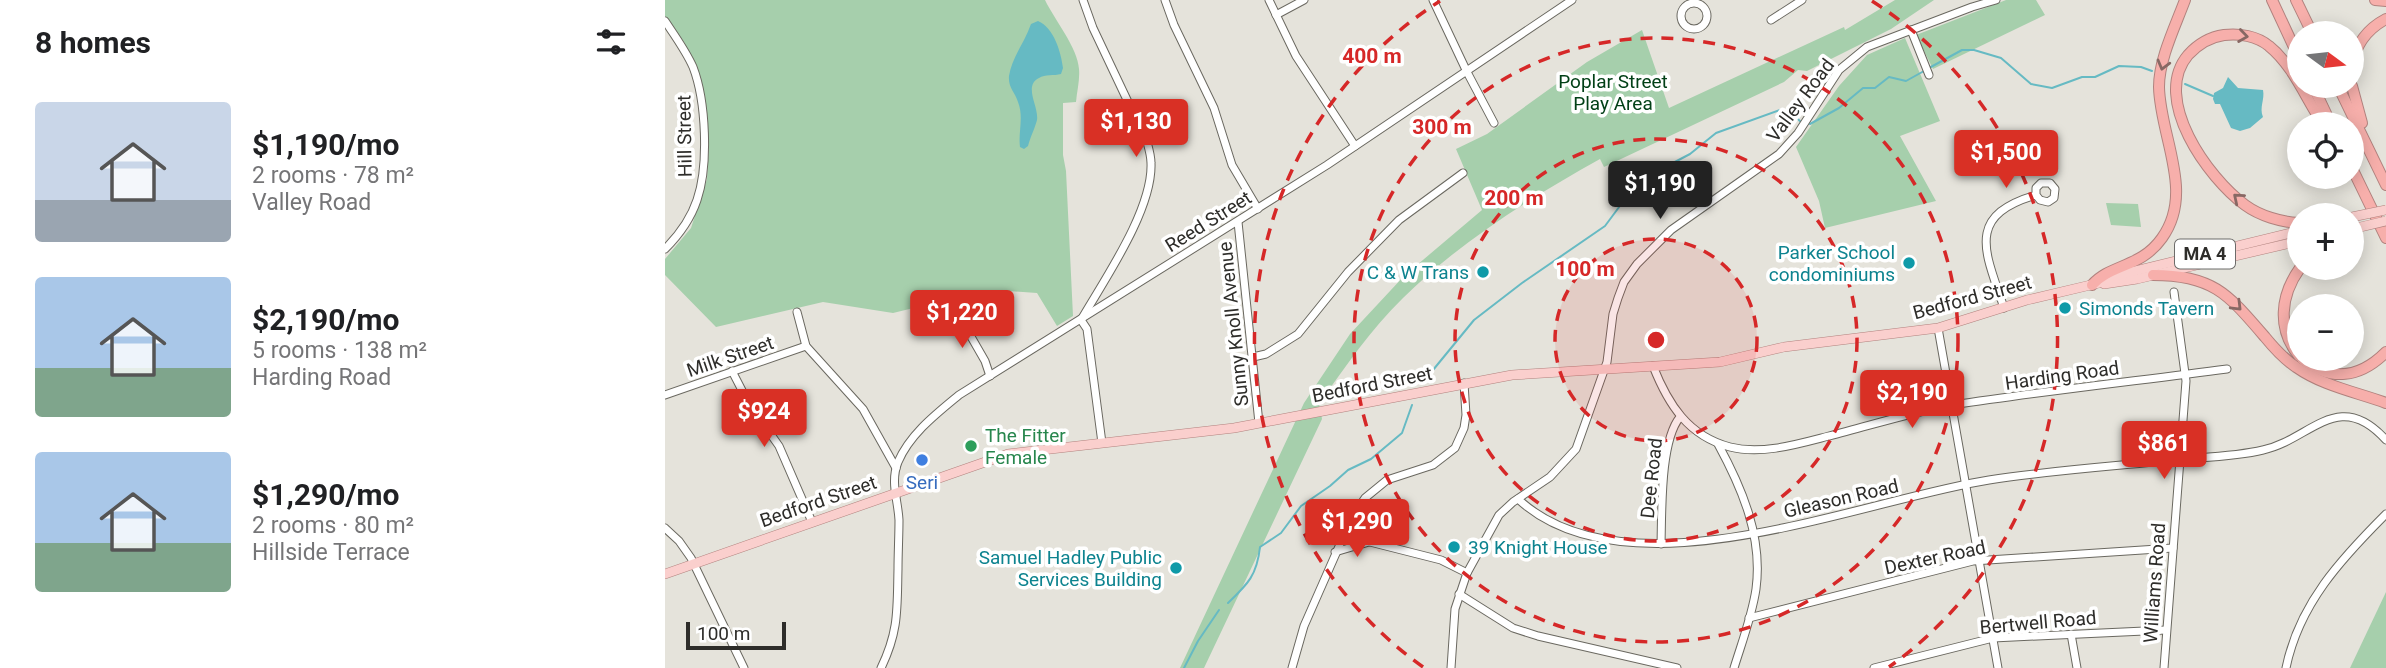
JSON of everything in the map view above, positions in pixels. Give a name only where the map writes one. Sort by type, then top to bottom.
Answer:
[{"type":"highway","points":[[2095,284],[2099,277],[2145,256],[2161,239],[2171,222],[2177,188],[2161,103],[2160,75],[2185,0]]},
{"type":"highway","points":[[2272,0],[2287,32]]},
{"type":"highway","points":[[2296,0],[2306,21]]},
{"type":"highway","points":[[2375,0],[2386,1]]},
{"type":"highway","points":[[2364,36],[2386,19]]},
{"type":"highway","points":[[2287,221],[2246,206],[2228,191],[2214,173],[2188,133],[2178,110],[2175,97],[2177,74],[2186,58],[2204,41],[2228,34],[2255,37],[2281,56],[2316,112]]},
{"type":"highway","points":[[2344,98],[2386,185]]},
{"type":"highway","points":[[2355,98],[2368,146]]},
{"type":"highway","points":[[2363,189],[2385,229],[2386,247]]},
{"type":"highway","points":[[2153,275],[2182,276],[2214,286],[2235,303],[2293,366],[2312,378],[2386,403]]},
{"type":"highway","points":[[2287,294],[2283,312],[2287,336]]},
{"type":"highway","points":[[2364,369],[2386,352]]},
{"type":"highway","points":[[2322,371],[2358,371]]},
{"type":"main road","points":[[2364,215],[2386,210]]},
{"type":"main road","points":[[2364,229],[2385,229]]},
{"type":"main road","name":"Bedford Street","points":[[2095,284],[2111,277],[2287,234]]},
{"type":"main road","name":"Bedford Street","points":[[665,574],[1008,454],[1234,428],[1539,371],[1720,362],[1784,347],[1938,328],[2095,284],[2153,275],[2287,244]]},
{"type":"street","points":[[1083,0],[1093,28],[1147,142],[1151,162],[1148,183],[1135,223],[1081,320],[1087,329],[1102,443]]},
{"type":"street","points":[[1165,0],[1173,23],[1214,108],[1231,165],[1258,209]]},
{"type":"street","points":[[1269,0],[1296,57],[1355,146]]},
{"type":"street","points":[[1276,15],[1304,0]]},
{"type":"street","points":[[1433,0],[1495,123]]},
{"type":"street","name":"Reed Street","points":[[881,668],[893,639],[898,602],[899,518],[895,493],[896,468],[915,435],[928,421],[959,395],[1238,222],[1467,72],[1571,0]]},
{"type":"street","name":"Valley Road","points":[[1451,668],[1455,609],[1467,573],[1499,515],[1550,477],[1576,449],[1605,368],[1616,301],[1624,282],[1637,264],[1671,230],[1779,155],[1803,125],[1839,70],[1856,55],[1867,47],[1996,0]]},
{"type":"street","points":[[1771,20],[1800,1]]},
{"type":"street","name":"Hill Street","points":[[665,21],[688,58],[696,77],[701,102],[703,150],[701,186],[697,199],[686,223],[665,249]]},
{"type":"street","points":[[1911,30],[1929,75]]},
{"type":"street","points":[[1253,357],[1266,354],[1298,334],[1348,272],[1399,220],[1463,173]]},
{"type":"street","points":[[2004,308],[1987,256],[1987,231],[1994,216],[2006,206],[2036,195]]},
{"type":"street","name":"Sunny Knoll Avenue","points":[[1238,222],[1259,423]]},
{"type":"street","points":[[1097,291],[1110,302]]},
{"type":"street","name":"Williams Road","points":[[2164,668],[2186,374],[2174,292]]},
{"type":"street","points":[[797,312],[806,346],[863,409],[896,468]]},
{"type":"street","points":[[958,314],[985,361],[990,376]]},
{"type":"street","points":[[1938,328],[1998,668]]},
{"type":"street","name":"Milk Street","points":[[665,395],[806,346]]},
{"type":"street","name":"Harding Road","points":[[1653,366],[1680,417],[1696,431],[1718,443],[1745,449],[1773,449],[1950,406],[2227,369]]},
{"type":"street","points":[[732,372],[748,402],[779,446],[812,522]]},
{"type":"street","points":[[1293,667],[1304,626],[1351,518],[1365,498],[1387,480],[1433,465],[1455,447],[1464,428],[1466,415],[1464,383]]},
{"type":"street","name":"Dee Road","points":[[1661,544],[1664,478],[1671,431],[1680,417]]},
{"type":"street","name":"Gleason Road","points":[[1518,499],[1545,519],[1579,532],[1610,540],[1682,544],[1753,534],[1966,485],[2043,473],[2264,450],[2331,418],[2348,417],[2360,421],[2386,440]]},
{"type":"street","points":[[1718,443],[1741,487],[1756,546],[1756,588],[1734,668]]},
{"type":"street","points":[[2286,668],[2297,633],[2314,596],[2361,537],[2386,514]]},
{"type":"street","points":[[1351,518],[1362,537],[1370,542],[1439,559],[1467,573]]},
{"type":"street","points":[[665,528],[679,541],[693,563],[744,668]]},
{"type":"street","points":[[1335,552],[1370,542]]},
{"type":"street","name":"Dexter Road","points":[[1749,618],[1980,561],[2173,548]]},
{"type":"street","points":[[1459,594],[1513,628],[1677,668]]},
{"type":"street","name":"Bertwell Road","points":[[1874,668],[1993,638],[2166,630]]},
{"type":"street","points":[[2071,634],[2077,668]]},
{"type":"green space","points":[[665,0],[1045,0],[1070,43],[1079,69],[1076,102],[1063,103],[1063,155],[1073,316],[1057,326],[1037,293],[1009,291],[934,303],[893,313],[823,302],[716,327],[665,275],[665,259],[691,228],[707,179],[709,145],[705,101],[699,74],[684,42],[665,16]]},
{"type":"green space","name":"Poplar Street Play Area","points":[[1895,0],[1934,0],[1891,29],[1807,71],[1798,70],[1784,82],[1604,167],[1600,159],[1497,222],[1425,277],[1369,335],[1319,404],[1322,419],[1204,668],[1180,668],[1304,403],[1350,334],[1404,276],[1482,210],[1456,149],[1487,134],[1587,62],[1642,30],[1669,108],[1844,27],[1845,30]]},
{"type":"green space","points":[[2006,0],[2036,0],[2045,15],[1933,69],[1916,35]]},
{"type":"green space","points":[[1905,38],[1940,121],[1900,136],[1936,201],[1825,228],[1819,201],[1796,147],[1839,86],[1867,55]]},
{"type":"green space","points":[[2106,203],[2138,204],[2141,227],[2111,225]]},
{"type":"green space","points":[[2386,592],[2386,668],[2350,668]]},
{"type":"water","points":[[1038,21],[1044,24],[1052,35],[1063,68],[1061,74],[1041,77],[1032,86],[1037,120],[1028,146],[1024,149],[1020,147],[1020,108],[1009,76],[1031,24]]},
{"type":"water","points":[[2228,77],[2238,88],[2263,90],[2263,117],[2250,128],[2240,131],[2231,128],[2220,104],[2215,104],[2214,93],[2223,88]]},
{"type":"waterway","points":[[1929,68],[1962,50],[1974,50],[2001,58],[2031,84],[2052,88],[2082,77],[2095,77],[2119,66],[2141,67],[2152,71]]},
{"type":"waterway","points":[[1810,124],[1839,108],[1863,88],[1875,88],[1889,77],[1906,81],[1924,71]]},
{"type":"waterway","points":[[2185,84],[2213,96]]},
{"type":"waterway","points":[[1424,381],[1474,320],[1605,226],[1628,195],[1652,174],[1690,154],[1716,133],[1780,110],[1789,111],[1801,122]]},
{"type":"waterway","points":[[1228,603],[1250,578],[1257,565],[1260,547],[1281,533],[1301,506],[1348,470],[1371,459],[1402,433],[1412,405]]},
{"type":"waterway","points":[[1184,668],[1219,610]]},
{"type":"place","name":"Parker School condominiums","points":[[1909,263]]},
{"type":"place","name":"C & W Trans","points":[[1483,272]]},
{"type":"place","name":"Simonds Tavern","points":[[2065,308]]},
{"type":"place","name":"The Fitter Female","points":[[971,446]]},
{"type":"place","name":"Seri","points":[[922,460]]},
{"type":"place","name":"39 Knight House","points":[[1454,547]]},
{"type":"place","name":"Samuel Hadley Public Services Building","points":[[1176,568]]}]
